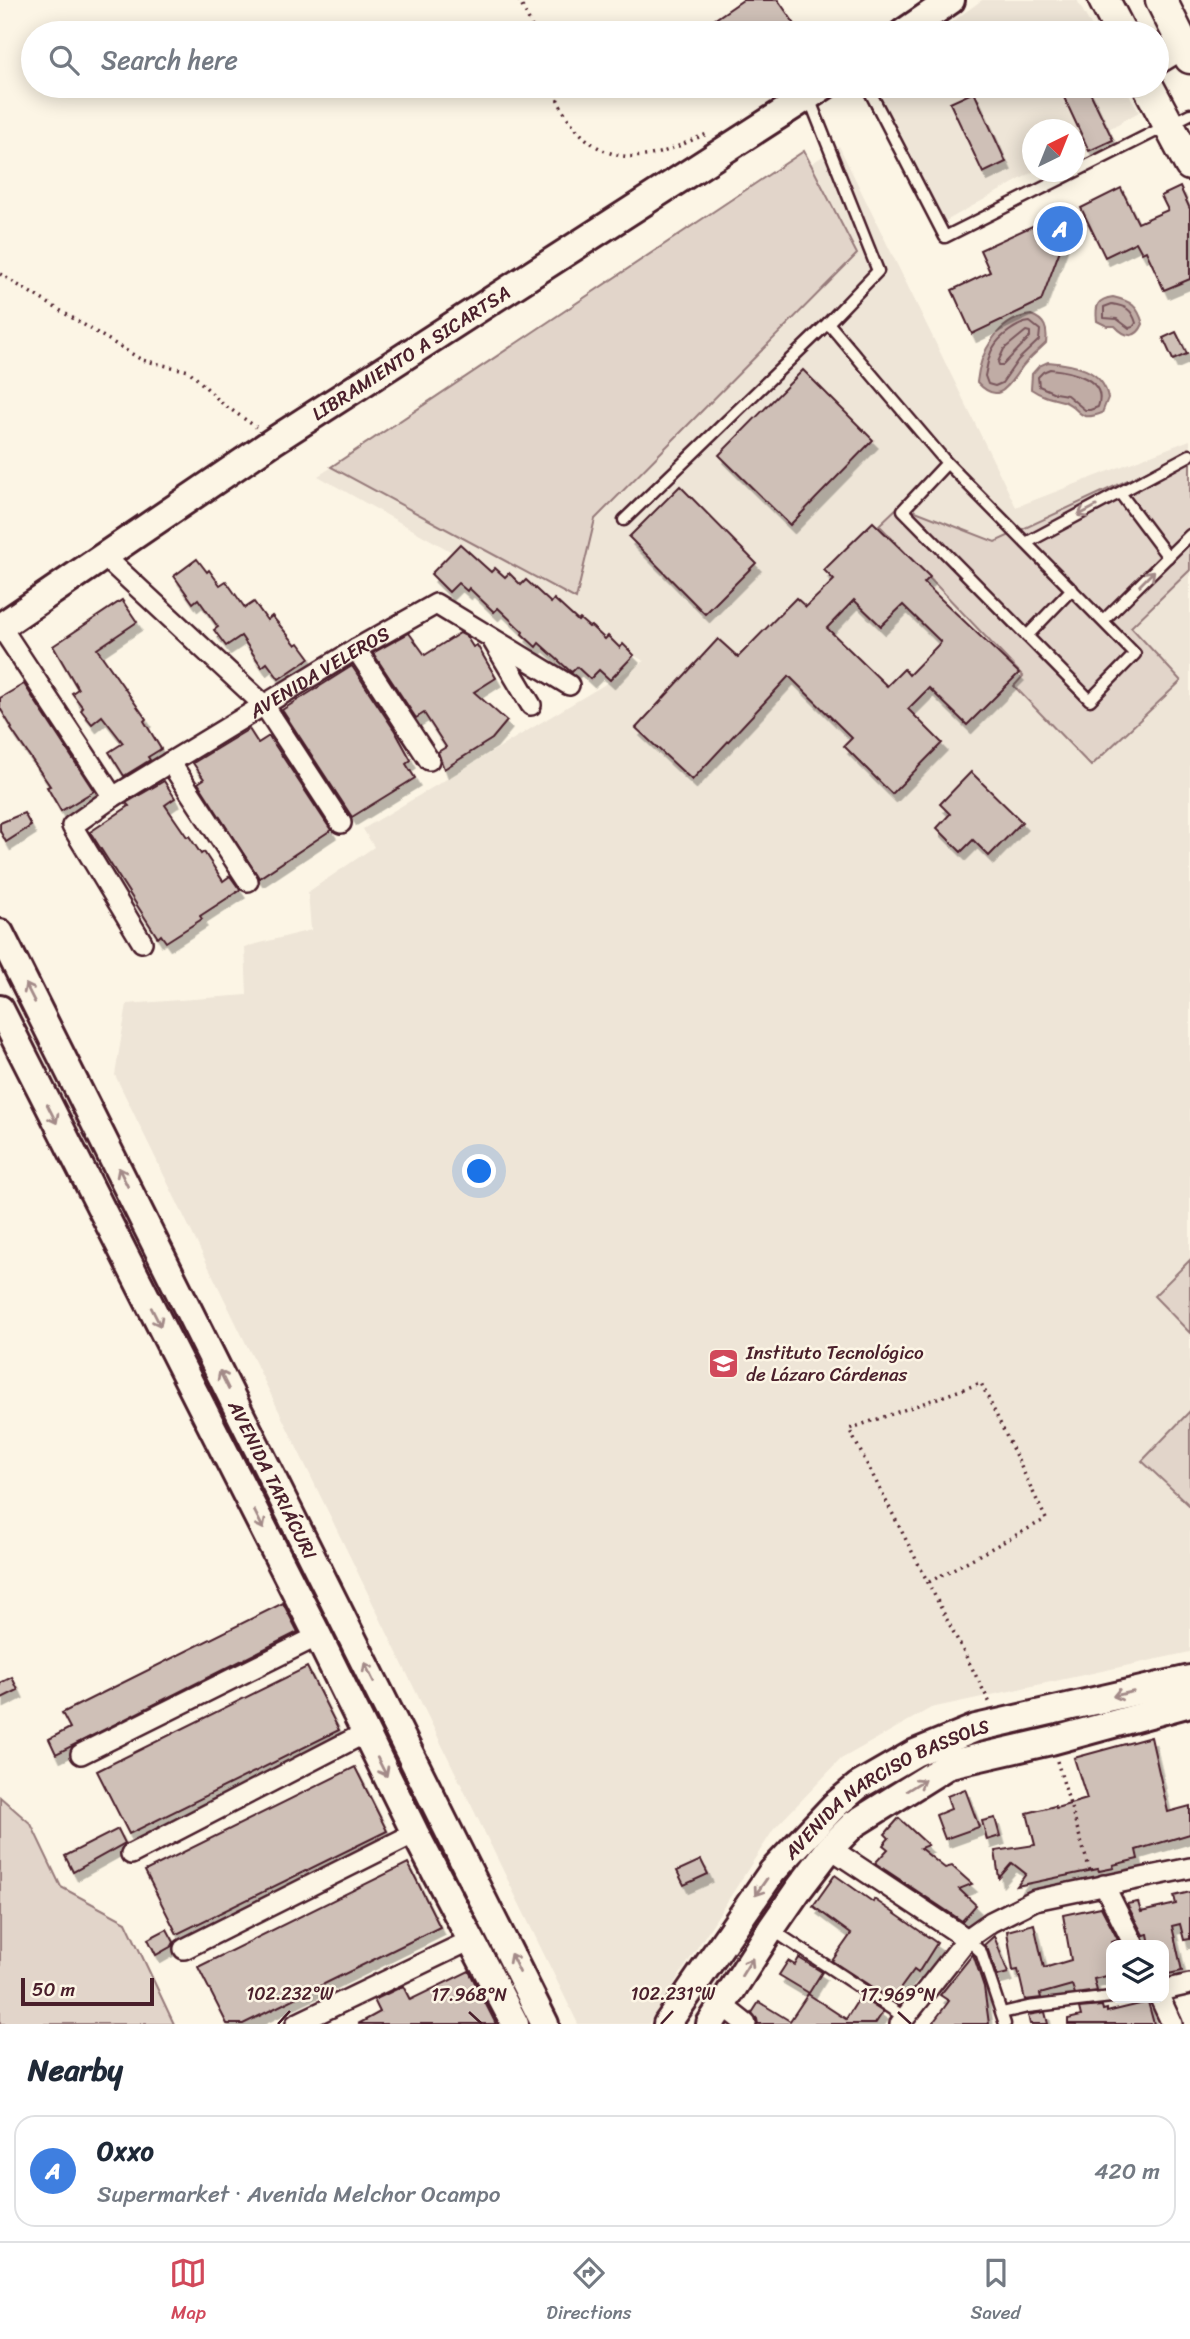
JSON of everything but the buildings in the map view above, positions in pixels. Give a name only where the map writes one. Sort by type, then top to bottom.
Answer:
[{"type":"main road","points":[[1104,0],[1115,21]]},
{"type":"main road","points":[[1161,0],[1188,50]]},
{"type":"main road","points":[[1159,98],[1179,119],[1190,165]]},
{"type":"street","points":[[920,21],[951,0]]},
{"type":"street","points":[[1169,59],[1188,50]]},
{"type":"street","name":"LIBRAMIENTO A SICARTSA","points":[[0,627],[275,440],[805,98]]},
{"type":"street","points":[[105,557],[264,705],[341,823]]},
{"type":"street","name":"AVENIDA VELEROS","points":[[142,942],[72,825],[113,797],[356,649],[436,604],[569,685]]},
{"type":"street","points":[[0,627],[113,797]]},
{"type":"street","points":[[491,637],[531,705]]},
{"type":"street","points":[[356,649],[429,760]]},
{"type":"street","points":[[170,762],[248,881]]},
{"type":"street","name":"AVENIDA TARIÁCURI","points":[[0,933],[545,2024]]},
{"type":"street","name":"AVENIDA TARIÁCURI","points":[[0,1009],[415,1833],[515,2024]]},
{"type":"street","points":[[29,1069],[61,1052]]},
{"type":"street","points":[[81,1754],[318,1636]]},
{"type":"street","name":"AVENIDA NARCISO BASSOLS","points":[[667,2024],[772,1871],[835,1805],[858,1786],[915,1753],[976,1728],[1190,1679]]},
{"type":"street","name":"AVENIDA NARCISO BASSOLS","points":[[716,2015],[771,1929],[830,1848],[854,1824],[950,1764],[1051,1741],[1190,1703]]},
{"type":"street","points":[[131,1854],[365,1733]]},
{"type":"street","points":[[858,1786],[873,1812]]},
{"type":"street","points":[[184,1949],[415,1833]]},
{"type":"street","points":[[830,1848],[967,1939]]},
{"type":"street","points":[[902,2021],[967,1939],[991,1922],[1035,1900],[1190,1868]]},
{"type":"street","points":[[1099,1886],[1131,1940]]},
{"type":"street","points":[[296,2024],[471,1940]]},
{"type":"street","points":[[1169,1989],[1190,1984]]},
{"type":"street","points":[[1162,2003],[1172,2024]]},
{"type":"street","points":[[716,2015],[746,2024]]},
{"type":"lane","points":[[624,520],[828,323],[878,271],[818,98]]},
{"type":"lane","points":[[873,98],[945,237],[1179,119]]},
{"type":"lane","points":[[828,323],[947,463],[1135,653],[1090,700],[903,510],[947,463]]},
{"type":"lane","points":[[1026,543],[1190,455]]},
{"type":"lane","points":[[1120,493],[1168,557]]},
{"type":"lane","points":[[1104,620],[1190,535]]},
{"type":"lane","points":[[1027,636],[1072,589]]},
{"type":"lane","points":[[771,1929],[902,2021]]},
{"type":"lane","points":[[967,1939],[981,1952],[1005,2024]]},
{"type":"lane","points":[[1002,2013],[1028,2007],[1106,1998]]},
{"type":"path","points":[[519,0],[529,21]]},
{"type":"path","points":[[558,98],[576,131],[601,150],[624,158],[652,155],[717,130]]},
{"type":"path","points":[[0,274],[142,360],[189,371],[223,404],[275,440]]},
{"type":"path","points":[[929,1582],[1046,1519],[981,1383],[849,1429],[988,1696],[997,1723]]},
{"type":"path","points":[[1051,1741],[1099,1886]]},
{"type":"shaded area","points":[[982,0],[1077,0],[1088,21],[953,21]]},
{"type":"shaded area","points":[[878,98],[1131,98],[1139,112],[1085,142],[1085,119],[1022,119],[1022,178],[944,222]]},
{"type":"shaded area","name":"Instituto Tecnológico de Lázaro Cárdenas","points":[[839,146],[1016,507],[1190,440],[1190,1652],[931,1708],[841,1759],[774,1829],[648,2024],[578,2024],[115,1075],[127,1004],[247,995],[245,947],[311,930],[308,892],[374,847],[363,829],[644,661],[318,476]]},
{"type":"shaded area","points":[[804,151],[857,254],[595,519],[576,599],[331,467]]},
{"type":"shaded area","points":[[1190,451],[1190,570],[1131,627],[1181,681],[1091,766],[1014,686],[1023,676],[879,525],[900,505],[995,542]]},
{"type":"shaded area","points":[[1190,1260],[1190,1333],[1154,1296]]},
{"type":"shaded area","points":[[1190,1411],[1190,1506],[1142,1461]]},
{"type":"shaded area","points":[[0,1797],[31,1824],[61,1887],[126,1922],[174,2024],[0,2024]]},
{"type":"water","points":[[1113,297],[1125,300],[1139,313],[1143,324],[1134,335],[1097,321],[1098,304],[1103,299]]},
{"type":"water","points":[[1031,315],[1044,326],[1046,343],[1008,386],[998,393],[992,393],[977,382],[987,349],[1000,330],[1009,323]]},
{"type":"water","points":[[1048,362],[1086,370],[1100,380],[1108,398],[1102,413],[1094,416],[1083,415],[1063,401],[1031,389],[1032,374],[1039,366]]},
{"type":"place","name":"Oxxo","points":[[1060,229]]},
{"type":"place","name":"Instituto Tecnológico de Lázaro Cárdenas","points":[[723,1363]]}]
